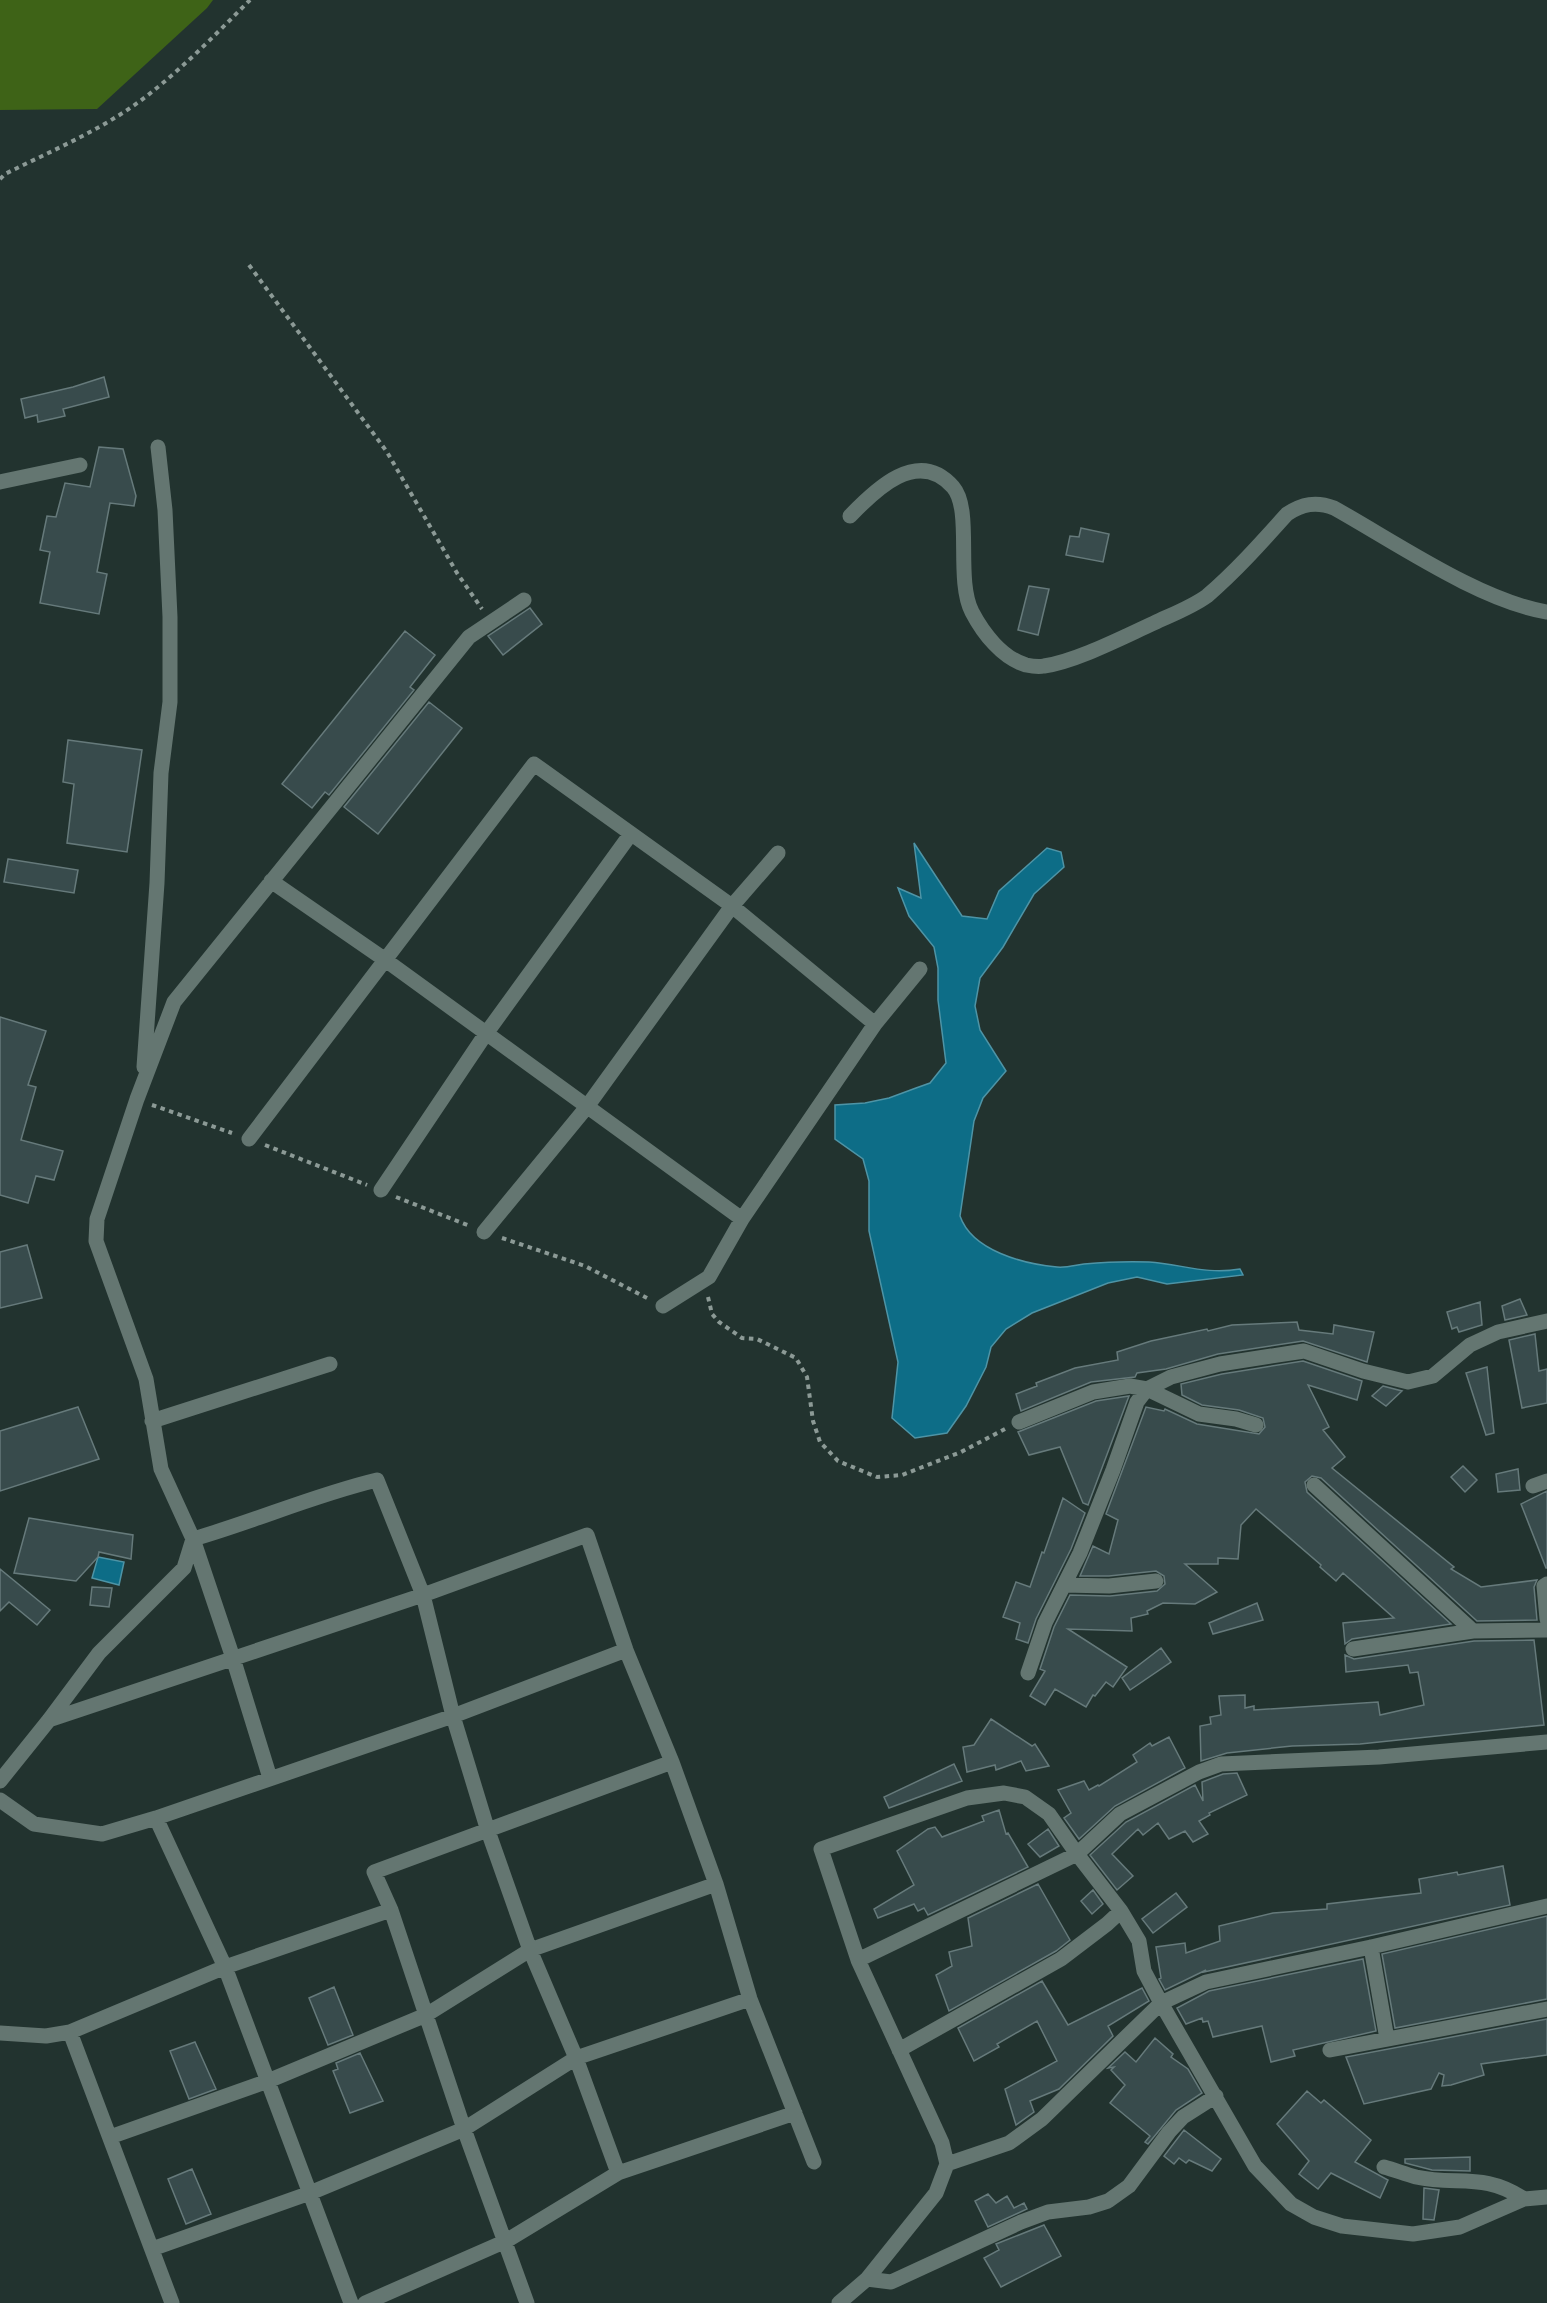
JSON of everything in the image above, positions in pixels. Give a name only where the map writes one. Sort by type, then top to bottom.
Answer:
[{"type":"street","points":[[143,1082],[157,883],[161,773],[170,702],[170,617],[165,510],[158,447]]},
{"type":"street","points":[[0,482],[80,465]]},
{"type":"street","points":[[850,516],[873,492],[895,477],[911,471],[929,472],[954,488],[960,502],[963,528],[964,590],[971,611],[988,638],[1012,659],[1027,665],[1043,666],[1103,646],[1204,598],[1236,570],[1287,514],[1310,504],[1324,504],[1334,508],[1442,570],[1489,593],[1547,612]]},
{"type":"street","points":[[270,1778],[193,1539],[161,1469],[146,1379],[96,1241],[97,1219],[143,1082],[174,1002],[469,638],[524,600]]},
{"type":"street","points":[[249,1139],[534,764],[732,906],[875,1024]]},
{"type":"street","points":[[381,1190],[485,1035],[630,835]]},
{"type":"street","points":[[484,1232],[586,1108],[732,906],[778,853]]},
{"type":"street","points":[[271,881],[384,959],[485,1035],[742,1219]]},
{"type":"street","points":[[663,1306],[709,1277],[742,1219],[875,1024],[920,969]]},
{"type":"street","points":[[1028,1673],[1045,1623],[1080,1553],[1137,1402],[1147,1389],[1171,1377],[1220,1364],[1304,1351],[1363,1371],[1408,1382],[1433,1376],[1470,1345],[1498,1332],[1547,1321]]},
{"type":"street","points":[[152,1421],[330,1364]]},
{"type":"street","points":[[1019,1422],[1093,1392],[1130,1386],[1147,1389],[1199,1414],[1236,1419],[1256,1425]]},
{"type":"street","points":[[193,1539],[334,1490],[377,1480],[423,1595],[453,1716],[488,1831],[530,1950],[576,2058],[618,2173]]},
{"type":"street","points":[[1314,1485],[1473,1630]]},
{"type":"street","points":[[49,1720],[423,1595],[586,1535],[626,1650],[672,1762],[716,1884],[750,1999],[814,2162]]},
{"type":"street","points":[[0,1781],[99,1653],[184,1568],[193,1539]]},
{"type":"street","points":[[1064,1585],[1109,1586],[1156,1581]]},
{"type":"street","points":[[1547,1584],[1544,1586],[1547,1619]]},
{"type":"street","points":[[1353,1650],[1473,1630],[1547,1630]]},
{"type":"street","points":[[0,1800],[34,1824],[102,1833],[156,1818],[453,1716],[626,1650]]},
{"type":"street","points":[[858,1960],[1077,1854],[1120,1814],[1199,1772],[1221,1764],[1379,1757],[1547,1742]]},
{"type":"street","points":[[527,2303],[464,2128],[391,1910],[374,1872],[672,1762]]},
{"type":"street","points":[[838,2303],[867,2279],[936,2193],[947,2164],[942,2143],[858,1960],[821,1849],[967,1798],[1004,1793],[1025,1797],[1049,1814],[1121,1911],[1139,1941],[1144,1971],[1255,2166],[1291,2204],[1342,2226],[1413,2234],[1460,2227],[1524,2199],[1547,2197]]},
{"type":"street","points":[[156,1818],[225,1967],[351,2303]]},
{"type":"street","points":[[110,2136],[268,2081],[426,2015],[530,1950],[716,1884]]},
{"type":"street","points":[[947,2164],[1009,2143],[1042,2119],[1161,2003],[1206,1982],[1547,1906]]},
{"type":"street","points":[[0,2033],[46,2036],[70,2032],[225,1967],[391,1910]]},
{"type":"street","points":[[899,2050],[1061,1959],[1121,1911]]},
{"type":"street","points":[[1371,1947],[1387,2039]]},
{"type":"street","points":[[152,2249],[310,2193],[464,2128],[576,2058],[750,1999]]},
{"type":"street","points":[[1330,2050],[1547,2009]]},
{"type":"street","points":[[70,2032],[172,2303]]},
{"type":"street","points":[[867,2279],[891,2282],[1048,2212],[1089,2207],[1108,2201],[1129,2186],[1169,2132],[1184,2118],[1216,2096]]},
{"type":"street","points":[[365,2303],[506,2241],[618,2173],[795,2113]]},
{"type":"street","points":[[1384,2166],[1416,2177],[1493,2183],[1509,2189],[1524,2199]]},
{"type":"path","points":[[0,179],[5,174],[104,124],[152,92],[250,0]]},
{"type":"path","points":[[249,265],[387,452],[457,573],[491,622]]},
{"type":"path","points":[[137,1100],[249,1139],[484,1232],[585,1266],[663,1306]]},
{"type":"path","points":[[709,1277],[708,1302],[712,1314],[719,1322],[742,1338],[757,1339],[796,1358],[807,1377],[813,1421],[820,1442],[838,1461],[876,1477],[902,1474],[961,1452],[1019,1422]]},
{"type":"green space","points":[[0,0],[213,0],[97,109],[0,110]]},
{"type":"water","points":[[914,843],[962,916],[987,919],[999,891],[1047,848],[1061,852],[1064,867],[1034,894],[1003,947],[980,978],[975,1006],[980,1030],[1006,1071],[983,1098],[974,1121],[960,1216],[966,1228],[987,1247],[1030,1263],[1064,1267],[1100,1263],[1149,1262],[1216,1271],[1240,1269],[1243,1275],[1167,1284],[1137,1277],[1108,1283],[1032,1313],[1006,1329],[991,1347],[986,1367],[966,1406],[947,1433],[915,1438],[892,1418],[898,1362],[869,1231],[869,1181],[863,1159],[835,1139],[835,1105],[865,1103],[889,1098],[930,1083],[946,1063],[938,1000],[938,968],[934,947],[909,916],[898,888],[921,898]]},
{"type":"water","points":[[98,1557],[124,1562],[119,1585],[92,1578]]},
{"type":"building","points":[[104,377],[109,397],[63,409],[65,416],[38,422],[37,415],[25,418],[21,399]]},
{"type":"building","points":[[99,447],[123,449],[136,496],[134,506],[110,503],[97,572],[107,574],[99,614],[40,603],[50,552],[40,550],[47,516],[56,517],[65,483],[90,487]]},
{"type":"building","points":[[1081,528],[1109,534],[1103,562],[1066,555],[1070,536],[1079,537]]},
{"type":"building","points":[[1029,586],[1049,589],[1038,635],[1018,630]]},
{"type":"building","points":[[530,608],[542,624],[503,655],[488,636]]},
{"type":"building","points":[[405,631],[435,655],[410,687],[414,690],[329,795],[325,792],[312,808],[282,784]]},
{"type":"building","points":[[429,702],[462,728],[378,834],[344,807]]},
{"type":"building","points":[[68,740],[142,750],[127,852],[67,843],[74,784],[63,782]]},
{"type":"building","points":[[8,859],[78,870],[74,893],[4,882]]},
{"type":"building","points":[[0,1017],[46,1031],[28,1085],[36,1087],[21,1140],[63,1151],[54,1180],[36,1176],[28,1203],[0,1195]]},
{"type":"building","points":[[27,1245],[42,1298],[0,1308],[0,1252]]},
{"type":"building","points":[[1520,1299],[1527,1315],[1505,1320],[1502,1306]]},
{"type":"building","points":[[1480,1302],[1482,1325],[1459,1332],[1457,1327],[1452,1329],[1447,1312]]},
{"type":"building","points":[[1297,1322],[1299,1330],[1333,1334],[1334,1325],[1374,1332],[1367,1362],[1303,1341],[1218,1354],[1166,1369],[1137,1373],[1135,1377],[1091,1382],[1021,1411],[1016,1394],[1037,1386],[1036,1383],[1075,1368],[1118,1360],[1117,1352],[1151,1341],[1232,1325]]},
{"type":"building","points":[[1535,1334],[1539,1371],[1547,1369],[1547,1403],[1522,1408],[1509,1340]]},
{"type":"building","points":[[1303,1361],[1362,1381],[1357,1400],[1308,1385],[1329,1427],[1323,1430],[1345,1457],[1332,1468],[1454,1567],[1451,1569],[1481,1587],[1537,1580],[1534,1587],[1537,1620],[1477,1621],[1321,1478],[1312,1476],[1305,1482],[1307,1492],[1451,1624],[1352,1639],[1345,1644],[1343,1623],[1394,1618],[1343,1573],[1336,1581],[1320,1567],[1321,1565],[1256,1509],[1241,1525],[1238,1559],[1218,1558],[1218,1564],[1185,1564],[1217,1592],[1195,1604],[1163,1603],[1147,1611],[1148,1614],[1131,1618],[1132,1631],[1068,1629],[1127,1667],[1113,1687],[1106,1682],[1095,1696],[1093,1695],[1086,1707],[1055,1689],[1045,1705],[1030,1696],[1045,1671],[1040,1669],[1054,1627],[1070,1595],[1110,1596],[1157,1591],[1165,1584],[1164,1576],[1156,1571],[1109,1576],[1080,1576],[1093,1546],[1109,1554],[1118,1520],[1106,1514],[1146,1407],[1164,1411],[1165,1409],[1197,1424],[1259,1434],[1265,1427],[1263,1418],[1239,1410],[1202,1405],[1182,1395],[1181,1384],[1222,1374]]},
{"type":"building","points":[[1487,1367],[1494,1433],[1486,1435],[1466,1373]]},
{"type":"building","points":[[1383,1386],[1402,1391],[1386,1406],[1372,1396]]},
{"type":"building","points":[[1129,1396],[1088,1505],[1083,1503],[1060,1447],[1029,1455],[1018,1432],[1096,1401]]},
{"type":"building","points":[[78,1407],[99,1459],[0,1491],[0,1431]]},
{"type":"building","points":[[1463,1466],[1477,1480],[1465,1492],[1451,1477]]},
{"type":"building","points":[[1518,1469],[1520,1490],[1498,1492],[1496,1474]]},
{"type":"building","points":[[1547,1491],[1547,1568],[1546,1568],[1521,1504]]},
{"type":"building","points":[[1063,1498],[1085,1513],[1071,1549],[1036,1619],[1028,1643],[1016,1639],[1020,1623],[1003,1617],[1016,1582],[1030,1587]]},
{"type":"building","points":[[29,1518],[133,1535],[131,1559],[99,1552],[98,1557],[76,1581],[14,1573]]},
{"type":"building","points":[[0,1569],[50,1610],[37,1625],[9,1602],[0,1611]]},
{"type":"building","points":[[92,1587],[112,1588],[109,1607],[90,1605]]},
{"type":"building","points":[[1257,1603],[1263,1620],[1213,1634],[1209,1623]]},
{"type":"building","points":[[1534,1640],[1544,1725],[1360,1744],[1292,1746],[1227,1753],[1201,1761],[1200,1726],[1211,1724],[1210,1717],[1221,1715],[1219,1696],[1245,1695],[1245,1708],[1254,1706],[1254,1710],[1378,1702],[1380,1715],[1424,1705],[1418,1672],[1410,1673],[1408,1665],[1346,1672],[1345,1655],[1354,1659],[1474,1641]]},
{"type":"building","points":[[1161,1648],[1171,1662],[1130,1690],[1122,1678]]},
{"type":"building","points":[[991,1719],[1032,1746],[1035,1744],[1049,1766],[1026,1771],[1021,1761],[996,1770],[995,1765],[967,1772],[963,1747],[974,1745]]},
{"type":"building","points":[[1169,1737],[1185,1768],[1115,1806],[1079,1839],[1064,1818],[1071,1813],[1058,1790],[1084,1781],[1089,1790],[1099,1786],[1137,1762],[1133,1755],[1150,1743],[1152,1746]]},
{"type":"building","points":[[954,1764],[962,1781],[889,1808],[884,1797]]},
{"type":"building","points":[[1237,1773],[1247,1795],[1209,1813],[1210,1815],[1199,1821],[1208,1834],[1193,1842],[1185,1831],[1169,1839],[1158,1823],[1143,1835],[1138,1829],[1112,1854],[1133,1876],[1117,1890],[1090,1855],[1126,1822],[1195,1785],[1203,1801],[1202,1782],[1223,1774]]},
{"type":"building","points":[[999,1810],[1006,1834],[1008,1833],[1028,1867],[928,1915],[924,1908],[918,1911],[914,1904],[878,1918],[874,1909],[914,1885],[897,1851],[928,1829],[935,1827],[942,1837],[984,1821],[982,1816]]},
{"type":"building","points":[[1048,1829],[1059,1846],[1040,1857],[1028,1844]]},
{"type":"building","points":[[1503,1866],[1510,1905],[1204,1972],[1206,1970],[1165,1990],[1159,1979],[1161,1978],[1156,1947],[1185,1943],[1186,1953],[1220,1941],[1219,1926],[1273,1913],[1327,1909],[1327,1904],[1421,1893],[1419,1879],[1457,1872],[1458,1875]]},
{"type":"building","points":[[1038,1884],[1070,1940],[1056,1951],[949,2011],[936,1975],[952,1966],[949,1952],[972,1946],[968,1918]]},
{"type":"building","points":[[1093,1890],[1103,1904],[1092,1914],[1081,1901]]},
{"type":"building","points":[[1176,1893],[1187,1907],[1153,1933],[1142,1919]]},
{"type":"building","points":[[1547,1916],[1547,1999],[1395,2028],[1382,1954]]},
{"type":"building","points":[[1363,1959],[1376,2031],[1293,2050],[1295,2056],[1271,2062],[1262,2026],[1213,2037],[1208,2021],[1203,2022],[1202,2018],[1186,2024],[1177,2008],[1209,1991]]},
{"type":"building","points":[[1042,1981],[1068,2025],[1142,1988],[1149,2001],[1108,2026],[1113,2036],[1059,2089],[1030,2101],[1034,2112],[1016,2125],[1005,2089],[1057,2061],[1037,2021],[997,2044],[999,2047],[974,2061],[958,2028]]},
{"type":"building","points":[[334,1987],[353,2035],[328,2045],[309,1998]]},
{"type":"building","points":[[1547,2019],[1547,2055],[1481,2064],[1484,2075],[1451,2085],[1442,2086],[1444,2075],[1439,2073],[1431,2089],[1364,2104],[1346,2057]]},
{"type":"building","points":[[1155,2038],[1173,2054],[1171,2057],[1188,2069],[1202,2093],[1176,2110],[1148,2144],[1145,2142],[1150,2136],[1110,2103],[1125,2085],[1111,2070],[1114,2067],[1108,2068],[1125,2052],[1136,2062]]},
{"type":"building","points":[[195,2042],[216,2089],[189,2099],[170,2051]]},
{"type":"building","points":[[360,2053],[383,2101],[350,2113],[333,2071],[338,2069],[336,2063]]},
{"type":"building","points":[[1307,2091],[1321,2103],[1324,2100],[1371,2140],[1355,2162],[1388,2180],[1380,2198],[1331,2173],[1318,2189],[1299,2174],[1309,2161],[1277,2124]]},
{"type":"building","points":[[1184,2130],[1221,2159],[1212,2171],[1189,2160],[1186,2163],[1179,2158],[1174,2164],[1164,2156]]},
{"type":"building","points":[[1470,2157],[1470,2171],[1432,2170],[1405,2163],[1405,2159]]},
{"type":"building","points":[[192,2169],[211,2214],[186,2224],[168,2179]]},
{"type":"building","points":[[1424,2188],[1439,2190],[1434,2220],[1423,2219]]},
{"type":"building","points":[[988,2194],[996,2203],[1007,2196],[1014,2208],[1024,2203],[1027,2209],[988,2227],[975,2201]]},
{"type":"building","points":[[1044,2225],[1061,2256],[1001,2287],[984,2258],[999,2250],[996,2244]]}]
